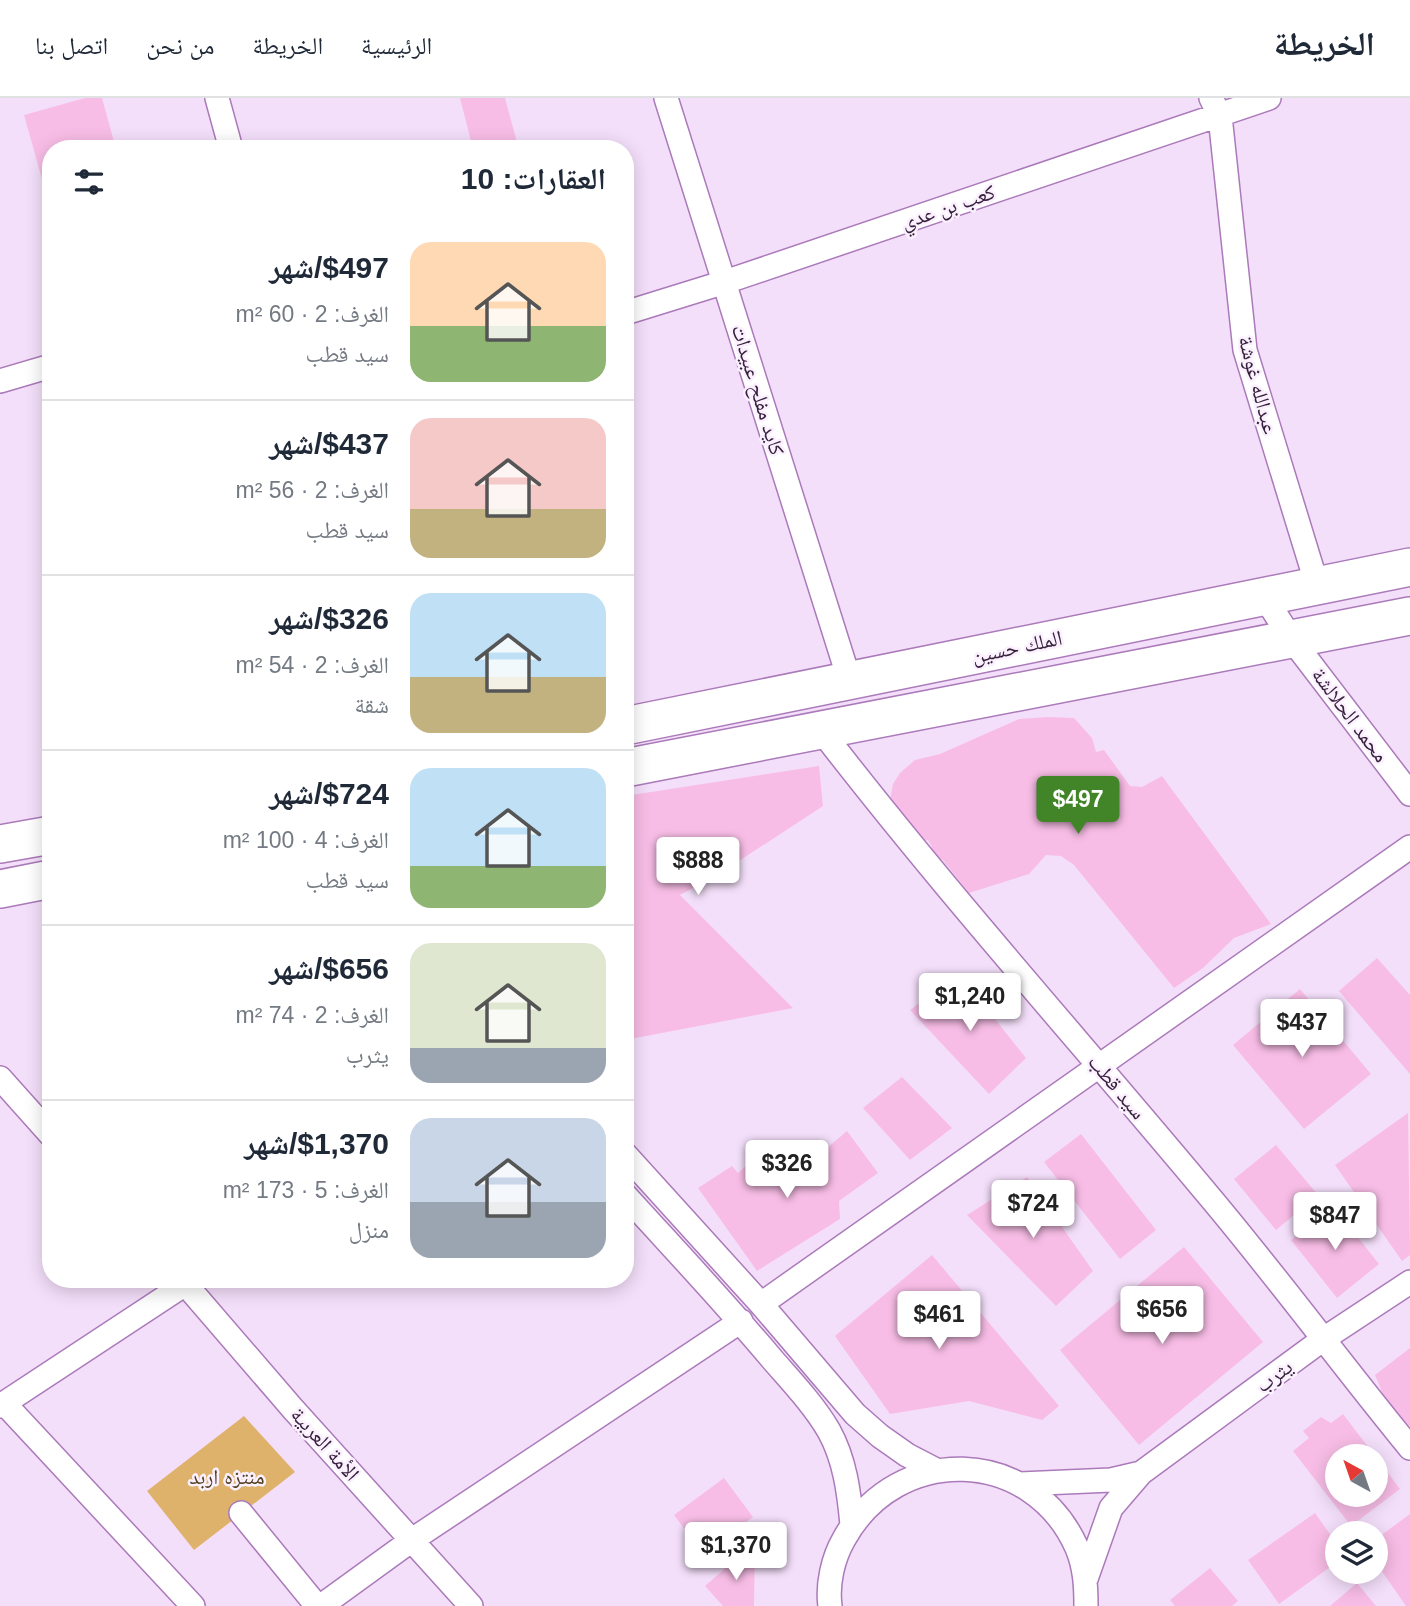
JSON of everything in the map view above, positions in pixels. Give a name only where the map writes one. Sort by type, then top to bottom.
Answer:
[{"type":"highway","name":"الملك حسين","points":[[634,724],[1410,567]]},
{"type":"highway","name":"الملك حسين","points":[[634,766],[1410,615]]},
{"type":"highway","points":[[0,844],[42,837]]},
{"type":"highway","points":[[0,889],[42,881]]},
{"type":"street","name":"كايد مفلح عبيدات","points":[[666,98],[850,681]]},
{"type":"street","name":"كعب بن عدي","points":[[634,310],[725,282],[1216,107],[1269,98]]},
{"type":"street","points":[[219,99],[229,140]]},
{"type":"street","name":"عبدالله غوشة","points":[[1216,107],[1245,349],[1317,585]]},
{"type":"street","points":[[0,381],[42,369]]},
{"type":"street","name":"محمد الحلالشة","points":[[1264,596],[1290,637],[1410,794]]},
{"type":"street","name":"سيد قطب","points":[[820,729],[886,814],[1211,1198],[1410,1448]]},
{"type":"street","points":[[761,1304],[1410,847]]},
{"type":"street","points":[[0,1078],[42,1125]]},
{"type":"street","points":[[634,1164],[855,1413],[880,1436],[907,1455],[936,1470]]},
{"type":"street","points":[[634,1205],[741,1321],[811,1405],[829,1432],[842,1461],[852,1524]]},
{"type":"street","name":"يثرب","points":[[1141,1473],[1322,1339],[1410,1282]]},
{"type":"street","points":[[176,1288],[2,1405],[192,1606]]},
{"type":"street","name":"الأمة العربية","points":[[192,1288],[293,1409],[471,1606]]},
{"type":"street","points":[[241,1513],[319,1606],[412,1540],[741,1321]]},
{"type":"street","points":[[828,1604],[831,1573],[839,1548],[852,1524],[875,1499],[903,1481],[936,1470],[965,1468],[993,1473],[1020,1484],[1045,1502],[1064,1524],[1078,1550],[1086,1579],[1086,1606]]},
{"type":"street","points":[[1020,1484],[1111,1480],[1141,1473]]},
{"type":"street","points":[[1086,1579],[1111,1508],[1141,1473]]},
{"type":"green space","name":"منتزه اربد","points":[[244,1416],[295,1472],[194,1550],[147,1491]]},
{"type":"building","points":[[85,98],[102,98],[114,140],[42,140],[42,179],[24,115]]},
{"type":"building","points":[[460,98],[505,98],[516,140],[471,140]]},
{"type":"building","points":[[1074,718],[1092,738],[1096,752],[1104,750],[1130,786],[1142,787],[1162,776],[1271,924],[1234,938],[1203,968],[1174,988],[1074,865],[1061,856],[1046,855],[1029,874],[969,893],[942,859],[939,861],[930,849],[932,847],[928,840],[913,844],[888,811],[893,784],[900,773],[915,760],[940,754],[1019,719]]},
{"type":"building","points":[[819,766],[823,806],[719,874],[680,895],[793,1008],[634,1038],[634,795]]},
{"type":"building","points":[[1377,958],[1410,995],[1410,1074],[1339,991]]},
{"type":"building","points":[[959,974],[1026,1058],[989,1094],[910,1010]]},
{"type":"building","points":[[1300,989],[1371,1074],[1304,1129],[1233,1045]]},
{"type":"building","points":[[902,1077],[952,1128],[910,1160],[863,1108]]},
{"type":"building","points":[[1408,1113],[1410,1255],[1402,1261],[1335,1165]]},
{"type":"building","points":[[847,1131],[878,1173],[839,1201],[840,1219],[757,1271],[698,1188],[732,1166],[738,1173],[747,1165],[763,1178],[795,1161],[801,1170]]},
{"type":"building","points":[[1081,1134],[1156,1230],[1120,1259],[1044,1162]]},
{"type":"building","points":[[1276,1145],[1318,1195],[1276,1230],[1234,1179]]},
{"type":"building","points":[[1027,1177],[1093,1271],[1056,1306],[967,1215]]},
{"type":"building","points":[[1334,1207],[1379,1264],[1337,1298],[1291,1240]]},
{"type":"building","points":[[1184,1247],[1263,1342],[1139,1445],[1060,1350]]},
{"type":"building","points":[[932,1255],[1059,1406],[1042,1420],[969,1401],[890,1414],[835,1336]]},
{"type":"building","points":[[1410,1348],[1410,1427],[1389,1409],[1375,1375]]},
{"type":"building","points":[[1343,1414],[1366,1444],[1325,1444],[1325,1492],[1293,1451],[1309,1438],[1303,1431],[1321,1417],[1331,1423]]},
{"type":"building","points":[[1388,1473],[1400,1489],[1388,1498]]},
{"type":"building","points":[[724,1478],[753,1517],[703,1554],[674,1515]]},
{"type":"building","points":[[1336,1507],[1376,1507],[1358,1521],[1347,1521]]},
{"type":"building","points":[[1315,1513],[1325,1527],[1325,1571],[1279,1604],[1248,1560]]},
{"type":"building","points":[[1410,1514],[1410,1606],[1406,1606],[1388,1580],[1388,1530]]},
{"type":"building","points":[[755,1542],[754,1606],[723,1606],[705,1586]]},
{"type":"building","points":[[1210,1568],[1238,1601],[1232,1606],[1175,1606],[1170,1600]]},
{"type":"building","points":[[1358,1584],[1376,1606],[1330,1606]]}]
